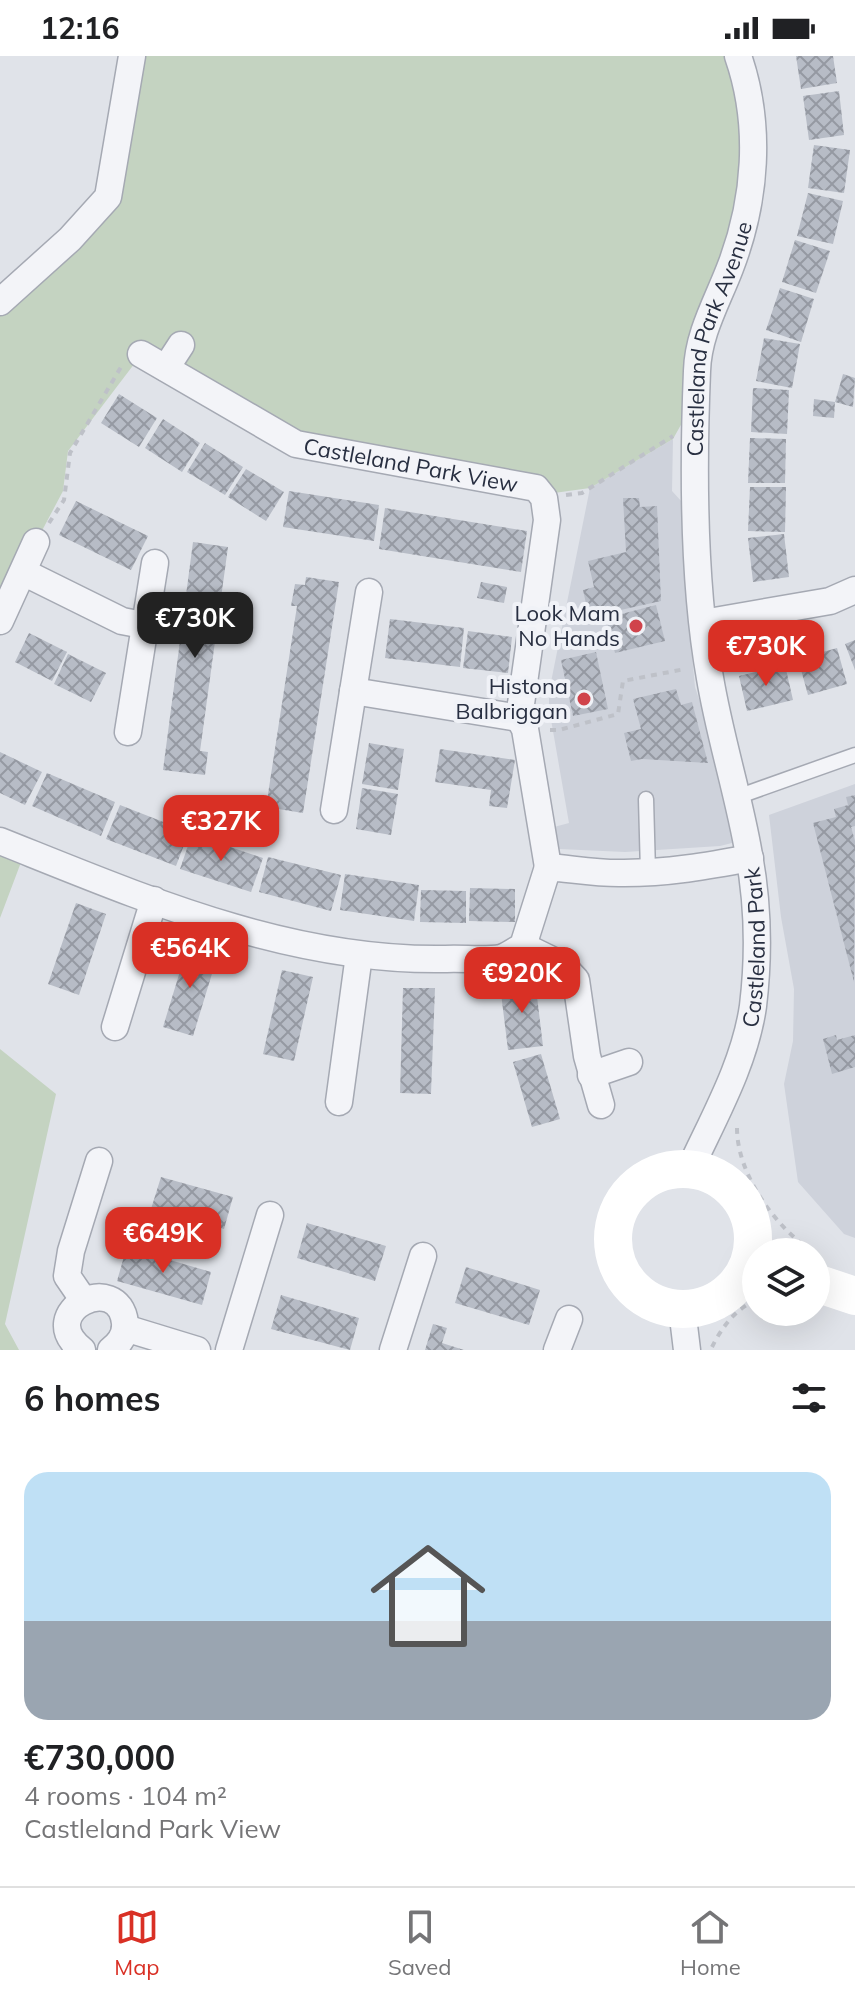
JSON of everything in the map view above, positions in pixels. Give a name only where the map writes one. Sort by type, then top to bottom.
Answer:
[{"type":"street","points":[[0,302],[70,239],[108,197],[132,56]]},
{"type":"street","name":"Castleland Park Avenue","points":[[703,623],[694,435],[697,358],[750,203],[753,145],[749,87],[738,56]]},
{"type":"street","points":[[166,368],[181,345]]},
{"type":"street","name":"Castleland Park View","points":[[141,354],[296,444],[536,488],[544,498],[547,520],[522,724],[548,867],[523,946]]},
{"type":"street","points":[[0,621],[36,542]]},
{"type":"street","points":[[128,732],[155,563]]},
{"type":"street","points":[[23,572],[122,621],[143,625]]},
{"type":"street","points":[[703,623],[830,601],[855,590]]},
{"type":"street","points":[[334,810],[369,592]]},
{"type":"street","name":"Castleland Park","points":[[690,1169],[736,1068],[752,1009],[758,948],[750,858],[707,664],[703,623]]},
{"type":"street","points":[[353,691],[522,724]]},
{"type":"street","points":[[0,841],[253,934],[342,954],[424,959],[503,957],[523,946],[562,965],[576,980],[591,1075],[601,1105]]},
{"type":"street","points":[[548,867],[648,872],[697,868],[750,858]]},
{"type":"street","points":[[115,1027],[154,900]]},
{"type":"street","points":[[339,1102],[359,955]]},
{"type":"street","points":[[591,1075],[629,1062]]},
{"type":"street","points":[[82,1350],[75,1345],[68,1327],[80,1295],[67,1276],[71,1251],[99,1161]]},
{"type":"street","points":[[742,1277],[726,1294],[705,1305],[682,1309],[660,1305],[640,1294],[624,1277],[615,1256],[613,1234],[618,1211],[630,1192],[647,1178],[668,1170],[690,1169],[713,1176],[733,1189],[747,1209],[753,1238]]},
{"type":"street","points":[[229,1350],[270,1215]]},
{"type":"street","points":[[393,1350],[423,1256]]},
{"type":"street","points":[[830,1288],[855,1296]]},
{"type":"street","points":[[79,1302],[97,1297],[114,1303],[121,1310],[125,1328],[123,1337],[111,1350]]},
{"type":"street","points":[[682,1309],[687,1350]]},
{"type":"street","points":[[557,1350],[569,1319]]},
{"type":"street","points":[[125,1328],[197,1350]]},
{"type":"lane","points":[[737,797],[855,755]]},
{"type":"lane","points":[[646,799],[648,872]]},
{"type":"path","points":[[36,542],[64,500],[70,453],[120,368],[141,354]]},
{"type":"path","points":[[544,498],[582,493],[676,434],[694,435]]},
{"type":"path","points":[[522,724],[559,730],[618,714],[623,681],[707,664]]},
{"type":"path","points":[[711,1350],[726,1323],[742,1308]]},
{"type":"shaded area","points":[[673,439],[672,491],[683,503],[685,582],[695,687],[722,769],[736,842],[720,846],[625,852],[559,849],[554,827],[569,823],[549,708],[549,692],[590,488]]},
{"type":"shaded area","points":[[855,784],[855,1238],[844,1234],[798,1182],[784,1084],[793,1041],[794,989],[781,917],[769,815]]},
{"type":"green space","points":[[132,56],[738,56],[753,145],[687,414],[673,439],[590,488],[554,493],[325,451],[141,355],[68,451],[63,491],[0,610],[0,303],[108,197]]},
{"type":"green space","points":[[0,843],[23,857],[0,918]]},
{"type":"green space","points":[[0,1049],[56,1094],[5,1324],[19,1350],[0,1350]]},
{"type":"building","points":[[796,56],[833,56],[837,83],[801,89]]},
{"type":"building","points":[[839,91],[844,135],[809,140],[803,96]]},
{"type":"building","points":[[814,145],[850,150],[844,193],[808,188]]},
{"type":"building","points":[[808,193],[843,201],[833,244],[797,236]]},
{"type":"building","points":[[795,240],[830,251],[816,293],[782,282]]},
{"type":"building","points":[[780,288],[814,299],[801,342],[766,330]]},
{"type":"building","points":[[764,338],[800,344],[792,388],[756,381]]},
{"type":"building","points":[[843,374],[855,378],[853,407],[835,402]]},
{"type":"building","points":[[753,388],[789,390],[787,434],[751,432]]},
{"type":"building","points":[[119,394],[157,418],[139,447],[101,423]]},
{"type":"building","points":[[814,399],[835,402],[834,418],[813,416]]},
{"type":"building","points":[[163,419],[200,443],[182,472],[145,448]]},
{"type":"building","points":[[750,438],[786,439],[785,483],[748,483]]},
{"type":"building","points":[[205,443],[243,467],[225,495],[187,472]]},
{"type":"building","points":[[246,469],[284,492],[266,521],[228,497]]},
{"type":"building","points":[[750,487],[786,487],[785,532],[748,531]]},
{"type":"building","points":[[289,491],[379,505],[374,541],[283,527]]},
{"type":"building","points":[[623,498],[639,498],[640,507],[657,506],[661,601],[589,617],[583,590],[594,587],[588,561],[626,552]]},
{"type":"building","points":[[76,501],[148,536],[131,570],[59,535]]},
{"type":"building","points":[[385,508],[527,531],[521,572],[379,549]]},
{"type":"building","points":[[784,534],[789,577],[753,582],[748,538]]},
{"type":"building","points":[[193,542],[228,547],[200,751],[208,752],[205,775],[163,770]]},
{"type":"building","points":[[306,577],[339,582],[303,813],[266,807],[297,606],[291,606],[295,584],[305,585]]},
{"type":"building","points":[[481,582],[507,587],[504,603],[477,598]]},
{"type":"building","points":[[656,605],[665,641],[615,653],[606,618]]},
{"type":"building","points":[[390,619],[464,628],[460,667],[385,658]]},
{"type":"building","points":[[468,631],[512,637],[508,673],[463,668]]},
{"type":"building","points":[[29,633],[67,652],[52,681],[15,662]]},
{"type":"building","points":[[855,640],[855,670],[845,644]]},
{"type":"building","points":[[837,648],[847,684],[808,695],[798,659]]},
{"type":"building","points":[[596,652],[608,709],[573,716],[561,660]]},
{"type":"building","points":[[68,654],[106,673],[91,702],[54,684]]},
{"type":"building","points":[[785,665],[793,700],[747,711],[739,676]]},
{"type":"building","points":[[676,689],[681,705],[692,702],[708,763],[631,761],[624,733],[641,729],[633,699]]},
{"type":"building","points":[[369,743],[404,749],[398,790],[362,784]]},
{"type":"building","points":[[440,749],[515,760],[507,808],[489,806],[491,790],[435,782]]},
{"type":"building","points":[[0,752],[42,772],[25,805],[0,793]]},
{"type":"building","points":[[47,773],[115,802],[101,836],[32,806]]},
{"type":"building","points":[[362,788],[398,794],[391,835],[356,829]]},
{"type":"building","points":[[855,795],[855,826],[851,827],[855,841],[854,982],[813,823],[836,817],[834,809],[848,805],[846,797]]},
{"type":"building","points":[[120,805],[189,832],[176,866],[106,839]]},
{"type":"building","points":[[192,834],[263,858],[251,892],[180,869]]},
{"type":"building","points":[[268,857],[341,875],[331,911],[259,892]]},
{"type":"building","points":[[345,874],[419,885],[414,921],[340,910]]},
{"type":"building","points":[[470,888],[515,889],[515,922],[469,921]]},
{"type":"building","points":[[421,890],[466,891],[466,923],[420,922]]},
{"type":"building","points":[[76,903],[106,914],[79,995],[48,984]]},
{"type":"building","points":[[188,945],[218,954],[193,1036],[163,1027]]},
{"type":"building","points":[[282,970],[313,977],[294,1061],[263,1054]]},
{"type":"building","points":[[535,980],[543,1046],[508,1050],[500,985]]},
{"type":"building","points":[[403,988],[435,988],[431,1094],[400,1093]]},
{"type":"building","points":[[836,1035],[837,1040],[855,1035],[855,1067],[832,1074],[823,1039]]},
{"type":"building","points":[[541,1054],[560,1119],[532,1127],[513,1062]]},
{"type":"building","points":[[161,1177],[233,1197],[224,1229],[178,1216],[175,1228],[161,1224],[164,1212],[151,1209]]},
{"type":"building","points":[[307,1223],[386,1246],[375,1281],[297,1258]]},
{"type":"building","points":[[129,1239],[142,1242],[139,1251],[211,1272],[202,1305],[117,1281]]},
{"type":"building","points":[[466,1267],[540,1290],[529,1325],[455,1303]]},
{"type":"building","points":[[281,1295],[359,1318],[350,1350],[271,1329]]},
{"type":"building","points":[[433,1324],[447,1328],[442,1343],[464,1350],[425,1350]]},
{"type":"place","name":"Look Mam No Hands","points":[[636,626]]},
{"type":"place","name":"Histona Balbriggan","points":[[584,699]]}]
